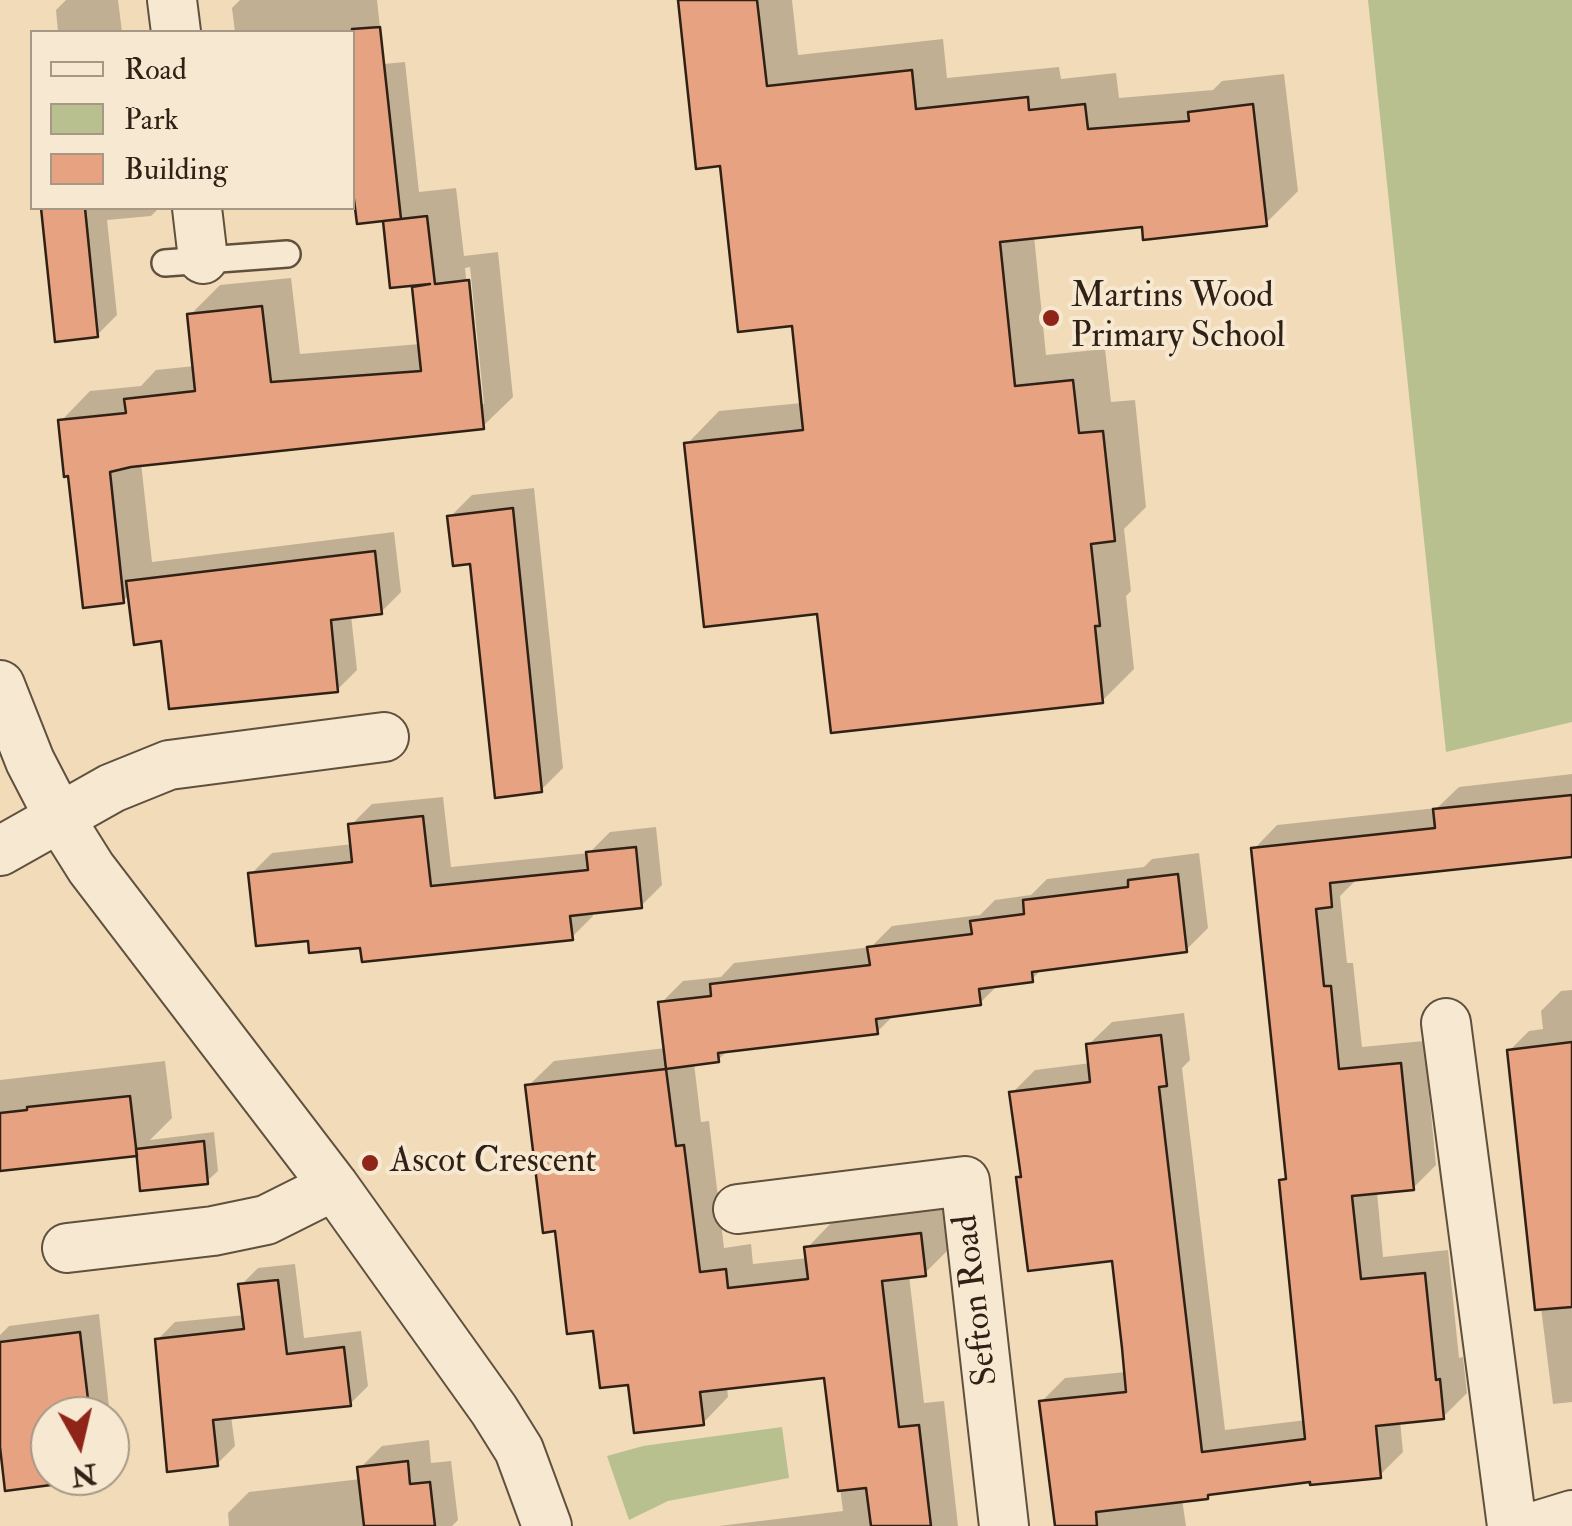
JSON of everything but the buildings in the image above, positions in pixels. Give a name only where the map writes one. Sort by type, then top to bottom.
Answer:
[{"type":"street","points":[[172,0],[176,30]]},
{"type":"street","points":[[184,261],[197,210]]},
{"type":"street","points":[[0,685],[30,761],[91,868],[334,1186],[494,1410],[519,1450],[547,1526]]},
{"type":"street","points":[[0,851],[112,788],[169,765],[384,737]]},
{"type":"street","points":[[1446,1023],[1512,1526]]},
{"type":"street","name":"Sefton Road","points":[[738,1209],[964,1181],[1004,1526]]},
{"type":"street","points":[[66,1248],[214,1231],[266,1220],[334,1186]]},
{"type":"street","points":[[1536,1526],[1572,1514]]},
{"type":"lane","points":[[184,261],[287,254]]},
{"type":"green space","points":[[1368,0],[1572,0],[1572,722],[1446,752]]},
{"type":"green space","points":[[782,1427],[789,1478],[668,1501],[629,1520],[607,1456],[643,1446]]},
{"type":"place","name":"Martins Wood Primary School","points":[[1051,318]]},
{"type":"place","name":"Ascot Crescent","points":[[370,1163]]}]
